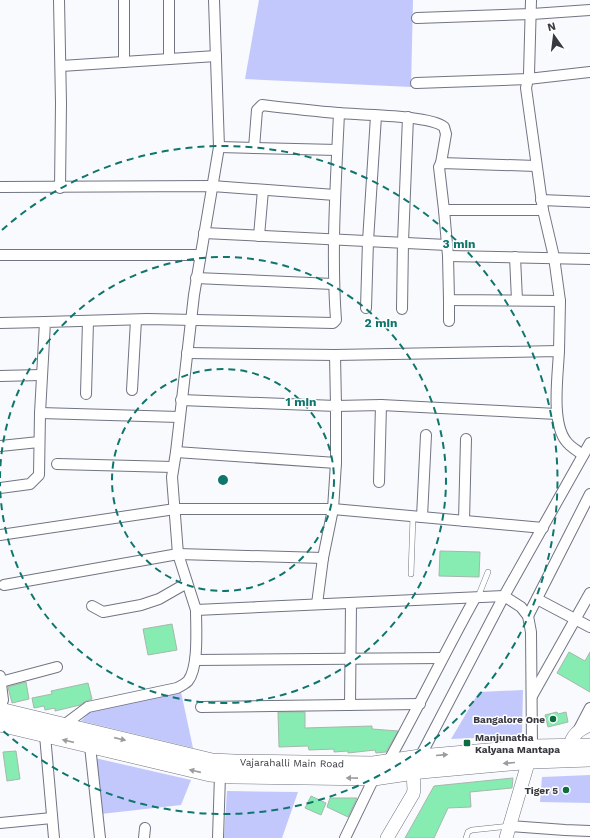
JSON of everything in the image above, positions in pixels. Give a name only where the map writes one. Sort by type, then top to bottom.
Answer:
[{"type":"main road","name":"Vajarahalli Main Road","points":[[0,709],[212,761],[366,764],[420,757],[532,747],[569,753],[590,759]]},
{"type":"main road","name":"Vajarahalli Main Road","points":[[0,724],[210,774],[220,775],[374,778],[413,772],[528,762],[569,753],[590,746]]},
{"type":"street","points":[[59,0],[60,188]]},
{"type":"street","points":[[124,0],[124,62]]},
{"type":"street","points":[[169,0],[169,59]]},
{"type":"street","points":[[64,725],[88,707],[177,688],[184,685],[189,680],[195,660],[196,610],[178,554],[172,477],[196,278],[219,147],[214,0]]},
{"type":"street","points":[[531,0],[532,14],[528,79],[526,88],[542,205],[554,257],[560,301],[557,414],[560,429],[566,441],[583,455]]},
{"type":"street","points":[[417,18],[532,14],[590,10]]},
{"type":"street","points":[[60,66],[216,56]]},
{"type":"street","points":[[416,83],[528,79],[590,72]]},
{"type":"street","points":[[254,148],[257,110],[262,105],[408,118],[435,122],[444,127],[446,134],[439,167],[448,256],[449,321]]},
{"type":"street","points":[[0,323],[191,320],[333,323],[336,320],[333,284],[339,113]]},
{"type":"street","points":[[366,308],[368,241],[376,116]]},
{"type":"street","points":[[402,309],[408,118]]},
{"type":"street","points":[[219,147],[337,150]]},
{"type":"street","points":[[441,163],[536,166]]},
{"type":"street","points":[[0,187],[60,188],[212,186],[335,195]]},
{"type":"street","points":[[259,236],[263,190]]},
{"type":"street","points":[[444,210],[590,202]]},
{"type":"street","points":[[204,233],[447,245]]},
{"type":"street","points":[[0,255],[200,255]]},
{"type":"street","points":[[448,256],[554,257],[590,259]]},
{"type":"street","points":[[515,257],[517,300]]},
{"type":"street","points":[[196,278],[333,284]]},
{"type":"street","points":[[449,300],[560,301]]},
{"type":"street","points":[[132,390],[136,320]]},
{"type":"street","points":[[86,394],[88,321]]},
{"type":"street","points":[[0,488],[30,484],[39,475],[41,375],[44,322]]},
{"type":"street","points":[[187,353],[335,355],[559,351]]},
{"type":"street","points":[[317,604],[323,558],[333,509],[336,463],[335,355]]},
{"type":"street","points":[[0,376],[41,375]]},
{"type":"street","points":[[181,400],[336,406],[381,405],[557,414]]},
{"type":"street","points":[[379,482],[381,405]]},
{"type":"street","points":[[40,413],[179,417]]},
{"type":"street","points":[[418,516],[426,435]]},
{"type":"street","points":[[464,521],[466,439]]},
{"type":"street","points":[[0,446],[39,442]]},
{"type":"street","points":[[387,838],[413,794],[413,772],[420,757],[504,596],[544,528],[590,443]]},
{"type":"street","points":[[176,452],[336,463]]},
{"type":"street","points":[[57,464],[173,467]]},
{"type":"street","points":[[528,616],[590,494]]},
{"type":"street","points":[[0,536],[175,509],[333,509],[544,528]]},
{"type":"street","points":[[4,585],[178,554],[323,558]]},
{"type":"street","points":[[92,606],[103,612],[141,605],[159,599],[187,583]]},
{"type":"street","points":[[532,696],[590,593]]},
{"type":"street","points":[[196,610],[504,596],[521,607],[528,616],[531,632],[532,747],[508,832],[564,834],[590,830]]},
{"type":"street","points":[[388,762],[420,704],[442,658],[476,598]]},
{"type":"street","points":[[537,599],[590,627]]},
{"type":"street","points":[[350,705],[351,603]]},
{"type":"street","points":[[195,660],[442,658]]},
{"type":"street","points":[[0,709],[3,700],[1,679],[57,666]]},
{"type":"street","points":[[201,707],[420,704]]},
{"type":"street","points":[[569,753],[572,739],[584,727],[590,708]]},
{"type":"street","points":[[44,735],[54,838]]},
{"type":"street","points":[[90,746],[100,838]]},
{"type":"street","points":[[218,838],[220,775]]},
{"type":"street","points":[[345,838],[374,778]]},
{"type":"street","points":[[0,823],[52,818]]},
{"type":"lane","points":[[411,574],[418,516]]},
{"type":"lane","points":[[476,598],[488,572]]},
{"type":"lane","points":[[466,838],[468,832],[472,830],[508,832]]},
{"type":"shaded area","points":[[259,0],[413,0],[411,87],[245,79]]},
{"type":"shaded area","points":[[523,690],[522,736],[451,739],[479,692]]},
{"type":"shaded area","points":[[181,692],[193,748],[81,721],[94,708]]},
{"type":"shaded area","points":[[95,758],[191,780],[181,805],[101,814]]},
{"type":"shaded area","name":"Tiger 5","points":[[590,775],[590,803],[540,802],[542,777]]},
{"type":"shaded area","points":[[227,791],[298,792],[282,838],[224,838]]},
{"type":"building","points":[[440,551],[480,552],[479,577],[439,576]]},
{"type":"building","points":[[172,624],[177,650],[148,655],[143,629]]},
{"type":"building","points":[[569,652],[585,661],[590,652],[590,692],[557,673]]},
{"type":"building","points":[[26,682],[29,699],[12,703],[8,687]]},
{"type":"building","points":[[88,683],[92,699],[80,705],[55,711],[55,708],[45,710],[44,706],[34,708],[32,698],[52,694],[51,691]]},
{"type":"building","points":[[278,712],[305,712],[305,728],[372,726],[372,729],[398,731],[386,752],[376,753],[375,750],[348,753],[348,751],[334,752],[334,749],[309,750],[308,746],[279,747]]},
{"type":"building","points":[[557,712],[558,714],[566,712],[568,722],[548,727],[545,715]]},
{"type":"building","points":[[16,751],[20,779],[7,781],[3,752]]},
{"type":"building","points":[[513,778],[512,788],[470,792],[471,807],[448,808],[434,838],[405,838],[434,786]]},
{"type":"building","points":[[311,796],[326,803],[321,815],[305,808]]},
{"type":"building","points":[[330,798],[357,798],[348,817],[327,807]]},
{"type":"place","name":"Bangalore One","points":[[553,719]]},
{"type":"place","name":"Manjunatha Kalyana Mantapa","points":[[467,743]]},
{"type":"place","name":"Tiger 5","points":[[566,790]]}]
